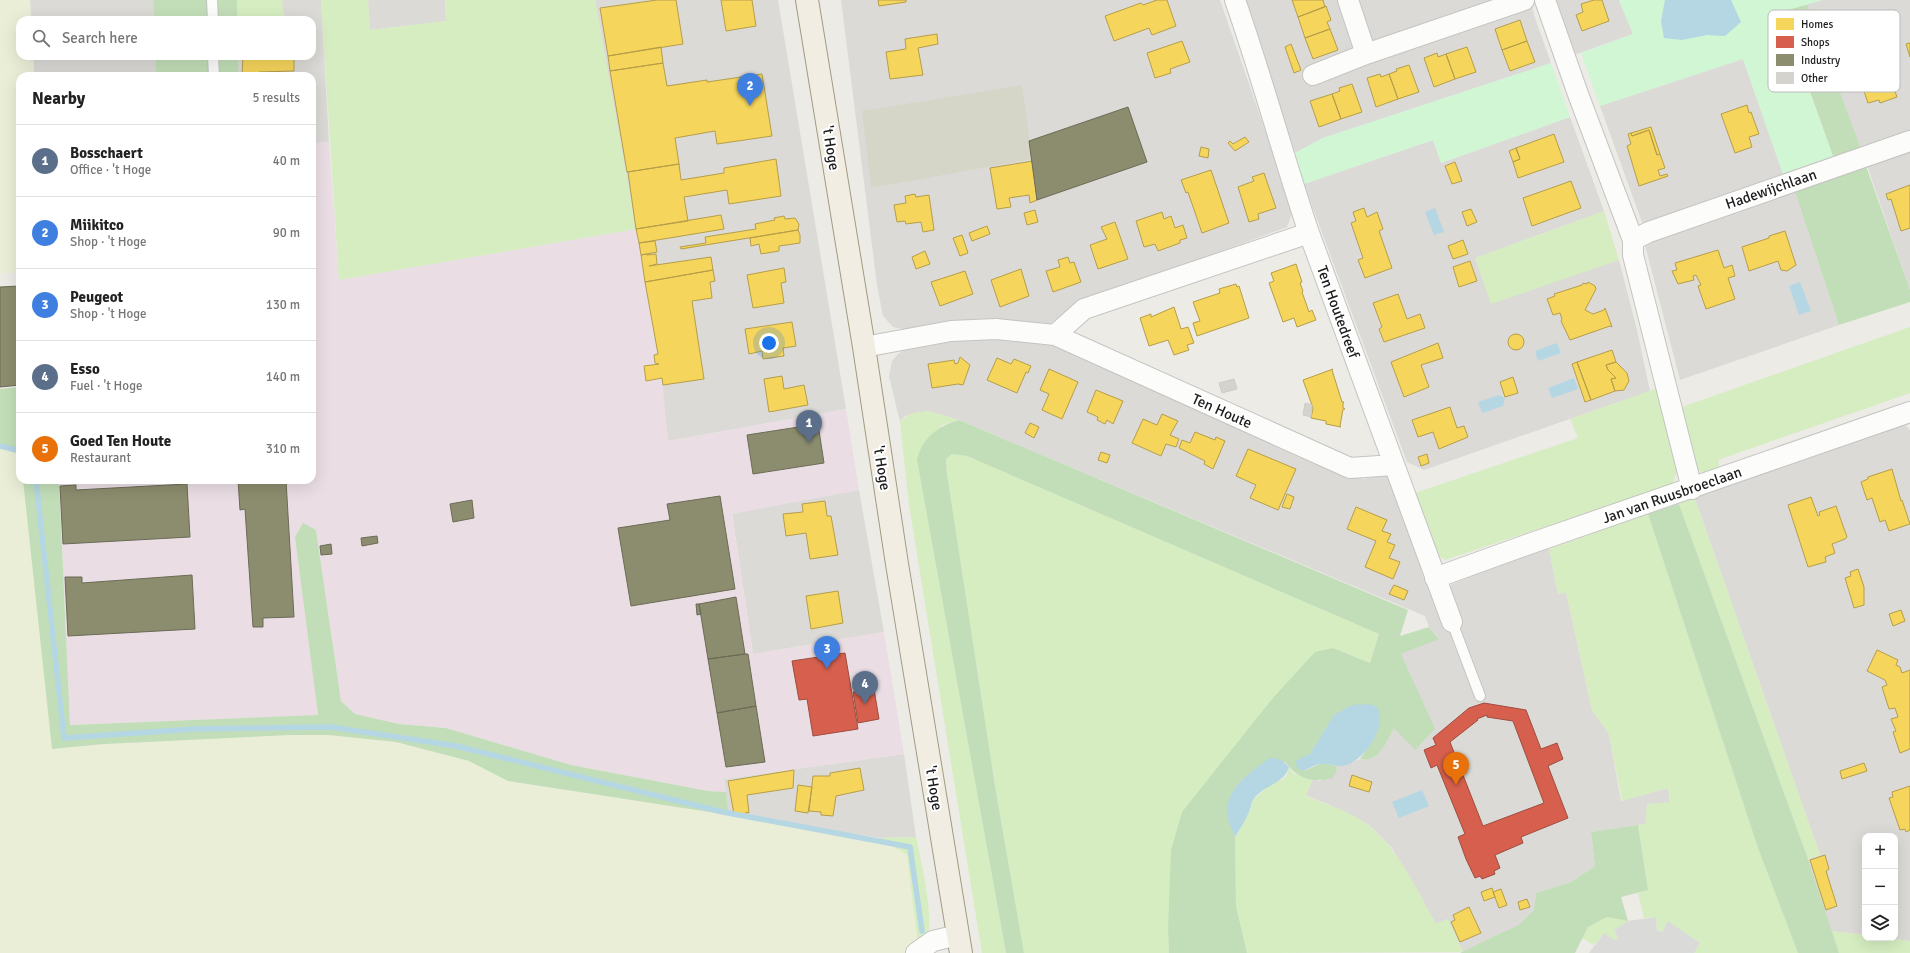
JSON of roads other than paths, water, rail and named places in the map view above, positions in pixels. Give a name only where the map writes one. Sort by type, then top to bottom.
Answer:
[{"type":"main road","name":"'t Hoge","points":[[807,0],[864,347],[898,572],[960,944]]},
{"type":"street","name":"Ten Houtedreef","points":[[1235,0],[1256,61],[1289,175],[1309,233],[1452,622]]},
{"type":"street","points":[[1348,0],[1366,54]]},
{"type":"street","points":[[1313,75],[1366,54],[1524,0]]},
{"type":"street","points":[[1545,0],[1585,114],[1633,240],[1633,255],[1692,489]]},
{"type":"street","name":"Hadewijchlaan","points":[[1633,240],[1649,232],[1910,141]]},
{"type":"street","points":[[1055,335],[1084,309],[1309,233]]},
{"type":"street","name":"Ten Houte","points":[[864,347],[950,331],[996,329],[1055,335],[1350,468],[1394,465]]},
{"type":"street","name":"Jan van Ruusbroeclaan","points":[[1435,578],[1910,412]]},
{"type":"street","points":[[916,953],[933,941],[960,944]]},
{"type":"lane","points":[[212,0],[213,16]]},
{"type":"lane","points":[[213,60],[214,72]]},
{"type":"lane","points":[[1452,622],[1480,696]]},
{"type":"water","points":[[1665,0],[1731,0],[1741,22],[1725,36],[1707,35],[1682,40],[1664,38],[1661,21]]},
{"type":"water","points":[[1435,208],[1444,232],[1434,235],[1425,212]]},
{"type":"water","points":[[1800,282],[1811,311],[1799,315],[1789,286]]},
{"type":"water","points":[[1557,343],[1561,353],[1538,361],[1535,351]]},
{"type":"water","points":[[1574,378],[1578,389],[1552,398],[1548,388]]},
{"type":"water","points":[[1499,395],[1505,398],[1503,406],[1482,413],[1478,402]]},
{"type":"water","points":[[1369,704],[1377,707],[1380,715],[1379,724],[1377,733],[1372,742],[1359,758],[1343,766],[1319,764],[1304,771],[1298,768],[1295,761],[1310,754],[1334,715],[1352,705]]},
{"type":"water","points":[[1270,758],[1276,758],[1289,767],[1283,778],[1262,791],[1252,801],[1250,810],[1235,837],[1228,820],[1227,813],[1232,793],[1242,780]]},
{"type":"water","points":[[1422,790],[1429,806],[1399,818],[1392,802]]},
{"type":"waterway","points":[[0,446],[16,450]]},
{"type":"waterway","points":[[36,484],[64,738],[194,729],[331,727],[456,746],[723,812],[910,847],[922,931]]},
{"type":"place","name":"Miikitco","points":[[750,106]]},
{"type":"place","name":"Bosschaert","points":[[809,443]]},
{"type":"place","name":"Peugeot","points":[[827,669]]},
{"type":"place","name":"Esso","points":[[865,704]]},
{"type":"place","name":"Goed Ten Houte","points":[[1456,785]]}]
